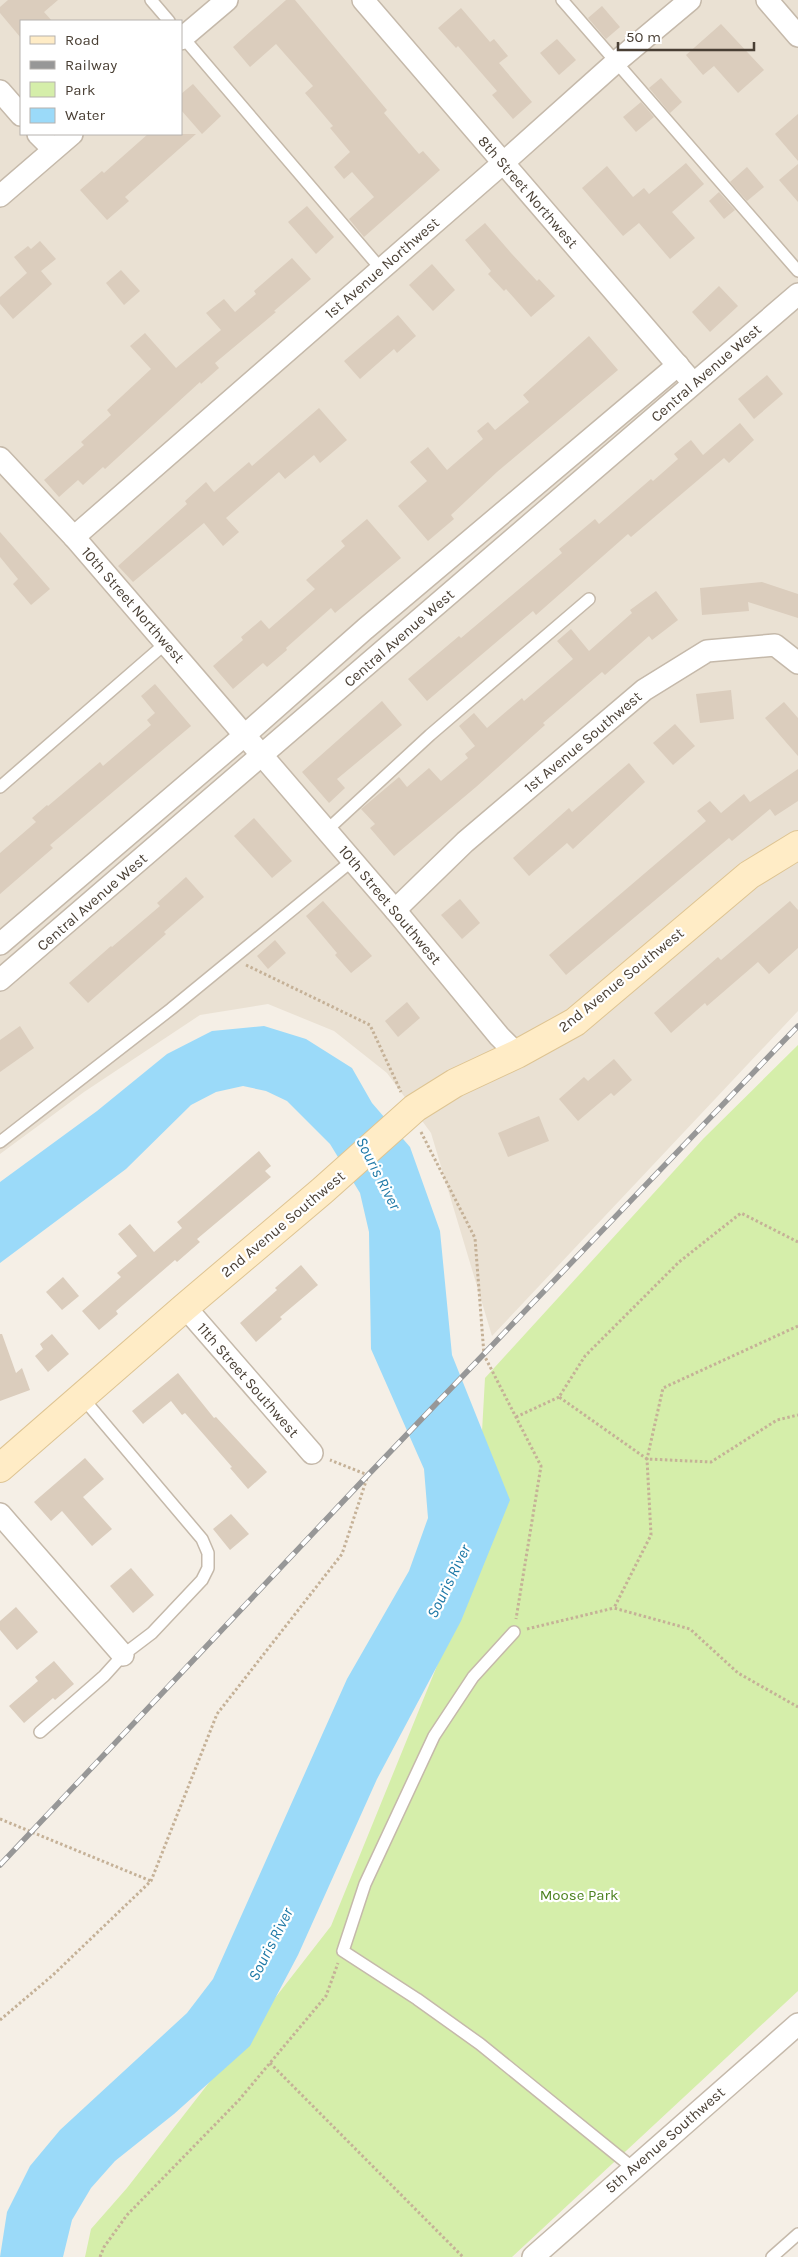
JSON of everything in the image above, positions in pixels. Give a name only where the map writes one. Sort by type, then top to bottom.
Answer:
[{"type":"street","points":[[182,37],[228,0]]},
{"type":"street","name":"8th Street Northwest","points":[[363,0],[694,383]]},
{"type":"street","name":"1st Avenue Northwest","points":[[74,537],[616,62],[690,0]]},
{"type":"street","points":[[767,0],[798,36]]},
{"type":"street","points":[[0,91],[20,114]]},
{"type":"street","points":[[39,135],[53,150]]},
{"type":"street","points":[[0,196],[71,135]]},
{"type":"street","name":"Central Avenue West","points":[[0,980],[263,756],[798,294]]},
{"type":"street","name":"Central Avenue West","points":[[0,944],[365,629],[678,365]]},
{"type":"street","name":"10th Street Northwest","points":[[0,458],[74,537],[263,756]]},
{"type":"street","name":"1st Avenue Southwest","points":[[395,910],[465,842],[644,690],[707,651],[774,645],[798,663]]},
{"type":"street","name":"10th Street Southwest","points":[[263,756],[353,860],[499,1036],[517,1054]]},
{"type":"street","name":"2nd Avenue Southwest","points":[[0,1468],[322,1191],[415,1108],[455,1083],[517,1054],[575,1022],[749,875],[798,845]]},
{"type":"street","name":"11th Street Southwest","points":[[185,1307],[312,1454]]},
{"type":"street","points":[[0,1514],[123,1655]]},
{"type":"street","name":"5th Avenue Southwest","points":[[533,2257],[798,2024]]},
{"type":"lane","points":[[151,0],[168,20]]},
{"type":"lane","points":[[562,0],[798,271]]},
{"type":"lane","points":[[182,37],[381,269]]},
{"type":"lane","points":[[327,830],[430,734],[589,598]]},
{"type":"lane","points":[[0,787],[166,643]]},
{"type":"lane","points":[[0,1142],[58,1099],[353,860]]},
{"type":"lane","points":[[40,1732],[104,1676],[123,1655],[152,1633],[202,1580],[208,1568],[208,1553],[202,1539],[183,1514],[82,1396]]},
{"type":"lane","points":[[514,1632],[473,1677],[434,1736],[365,1884],[343,1951],[417,1999],[480,2044],[633,2168]]},
{"type":"lane","points":[[772,2257],[798,2234]]},
{"type":"path","points":[[232,958],[370,1025],[402,1093],[415,1108],[420,1129],[475,1238],[484,1355],[541,1466],[514,1632],[614,1608],[690,1629],[738,1672],[798,1706]]},
{"type":"path","points":[[516,1417],[559,1397],[585,1356],[680,1262],[741,1213],[798,1242]]},
{"type":"path","points":[[614,1608],[651,1535],[647,1459],[663,1388],[798,1326]]},
{"type":"path","points":[[559,1397],[647,1459],[711,1462],[777,1420],[798,1415]]},
{"type":"path","points":[[0,2020],[53,1975],[151,1881],[217,1714],[342,1554],[368,1474],[312,1454]]},
{"type":"path","points":[[0,1819],[151,1881]]},
{"type":"path","points":[[100,2257],[104,2247],[127,2215],[239,2100],[326,1996],[343,1951]]},
{"type":"path","points":[[270,2063],[463,2257]]},
{"type":"shaded area","points":[[0,0],[798,0],[798,1011],[492,1336],[431,1133],[387,1073],[334,1031],[268,1004],[200,1015],[84,1092],[0,1154]]},
{"type":"green space","name":"Moose Park","points":[[798,1045],[798,1991],[512,2257],[85,2257],[91,2229],[127,2188],[331,1926],[474,1575],[485,1378],[704,1138]]},
{"type":"water","name":"Souris River","points":[[264,1026],[306,1039],[352,1068],[372,1103],[410,1147],[440,1231],[452,1355],[510,1500],[461,1621],[377,1779],[298,1955],[250,2046],[174,2114],[115,2161],[91,2188],[72,2220],[63,2257],[0,2257],[7,2212],[30,2166],[60,2130],[187,2013],[213,1979],[347,1679],[409,1571],[428,1518],[424,1469],[371,1349],[369,1232],[360,1193],[330,1144],[287,1101],[266,1091],[243,1086],[216,1092],[191,1105],[126,1169],[0,1263],[0,1182],[97,1111],[167,1054],[212,1031]]},
{"type":"building","points":[[8,0],[58,0],[44,12],[51,20],[20,20],[20,37],[0,13],[0,7]]},
{"type":"building","points":[[286,0],[295,0],[387,110],[384,113],[419,154],[423,151],[440,170],[364,237],[349,219],[374,197],[352,172],[344,179],[334,167],[350,152],[330,128],[333,126],[305,93],[313,86],[276,44],[250,67],[233,47]]},
{"type":"building","points":[[602,6],[620,27],[606,39],[588,18]]},
{"type":"building","points":[[461,8],[490,42],[494,39],[508,56],[499,63],[532,102],[513,119],[492,95],[497,91],[458,46],[456,48],[438,28]]},
{"type":"building","points":[[721,24],[764,70],[738,93],[714,66],[703,75],[686,55]]},
{"type":"building","points":[[557,39],[576,60],[559,75],[540,53]]},
{"type":"building","points":[[661,78],[682,102],[670,113],[649,88]]},
{"type":"building","points":[[193,84],[221,116],[202,134],[182,111],[182,93]]},
{"type":"building","points":[[641,102],[654,117],[636,132],[623,117]]},
{"type":"building","points":[[798,114],[798,161],[775,134]]},
{"type":"building","points":[[196,134],[125,197],[129,201],[107,220],[80,190],[102,171],[104,173],[147,135]]},
{"type":"building","points":[[686,163],[704,184],[672,212],[695,238],[670,259],[639,223],[623,236],[582,188],[607,166],[633,197],[644,188],[649,194]]},
{"type":"building","points":[[798,164],[798,202],[779,180]]},
{"type":"building","points":[[747,167],[764,187],[747,201],[730,182]]},
{"type":"building","points":[[719,192],[735,210],[724,219],[709,201]]},
{"type":"building","points":[[307,206],[334,237],[316,254],[288,222]]},
{"type":"building","points":[[485,223],[537,281],[539,279],[555,296],[531,317],[506,289],[504,291],[488,274],[491,271],[465,240]]},
{"type":"building","points":[[40,241],[56,259],[41,271],[52,284],[13,319],[0,304],[0,297],[27,273],[14,257],[28,246],[31,249]]},
{"type":"building","points":[[292,258],[311,279],[274,311],[276,312],[215,363],[219,368],[201,384],[200,382],[105,469],[103,467],[83,485],[78,480],[59,497],[44,480],[84,445],[81,442],[111,415],[107,410],[151,369],[130,346],[145,333],[176,368],[221,330],[206,313],[224,299],[235,312],[256,294],[254,291]]},
{"type":"building","points":[[432,264],[455,290],[433,311],[409,285]]},
{"type":"building","points":[[121,270],[140,291],[124,305],[106,283]]},
{"type":"building","points":[[719,286],[738,306],[710,332],[692,312]]},
{"type":"building","points":[[398,315],[416,336],[397,353],[394,349],[360,379],[344,361]]},
{"type":"building","points":[[589,336],[618,370],[497,472],[451,515],[454,519],[428,541],[398,506],[427,481],[410,462],[428,447],[447,470],[483,439],[477,431],[488,422],[495,430],[529,402],[523,395]]},
{"type":"building","points":[[767,375],[783,394],[754,419],[738,399]]},
{"type":"building","points":[[319,408],[347,440],[320,463],[314,455],[285,479],[279,472],[226,518],[239,532],[223,546],[204,523],[133,582],[118,566],[187,504],[185,501],[206,482],[214,492],[249,462],[252,466]]},
{"type":"building","points":[[740,423],[754,440],[729,463],[724,458],[631,537],[628,534],[536,615],[533,611],[427,701],[408,679],[459,636],[461,638],[562,553],[559,549],[595,519],[599,524],[651,479],[653,481],[678,459],[674,454],[691,440],[703,455]]},
{"type":"building","points":[[367,519],[401,558],[335,613],[331,608],[267,667],[263,663],[233,689],[213,666],[243,640],[241,637],[261,620],[269,629],[315,589],[306,580],[345,546],[341,541]]},
{"type":"building","points":[[0,532],[50,589],[31,605],[13,584],[18,579],[0,557]]},
{"type":"building","points":[[762,582],[798,594],[798,618],[748,602],[749,611],[702,615],[700,588]]},
{"type":"building","points":[[656,591],[678,620],[652,640],[649,636],[605,675],[602,672],[543,723],[545,725],[476,787],[394,856],[370,828],[375,824],[361,809],[399,777],[407,787],[429,768],[441,781],[468,758],[465,754],[475,746],[459,726],[474,713],[487,728],[522,698],[524,701],[573,659],[557,641],[571,629],[589,651],[632,613],[630,610]]},
{"type":"building","points":[[155,684],[191,726],[50,845],[53,848],[0,894],[0,853],[36,822],[32,818],[47,805],[100,762],[103,766],[151,725],[147,720],[155,713],[141,696]]},
{"type":"building","points":[[731,690],[734,719],[700,723],[696,694]]},
{"type":"building","points":[[382,701],[402,725],[337,779],[345,788],[329,803],[302,772]]},
{"type":"building","points":[[784,702],[798,718],[798,756],[765,718]]},
{"type":"building","points":[[675,724],[695,746],[673,765],[653,743]]},
{"type":"building","points":[[629,763],[645,782],[573,849],[567,843],[529,876],[513,858],[569,808],[572,812]]},
{"type":"building","points":[[798,769],[798,801],[775,816],[770,809],[732,841],[729,838],[566,975],[549,955],[706,821],[697,811],[710,801],[721,813],[744,794],[750,802]]},
{"type":"building","points":[[254,818],[292,861],[272,878],[234,836]]},
{"type":"building","points":[[186,877],[204,897],[164,932],[166,934],[88,1003],[69,983],[160,906],[157,903]]},
{"type":"building","points":[[460,899],[480,923],[462,939],[441,915]]},
{"type":"building","points":[[323,901],[372,956],[351,973],[306,916]]},
{"type":"building","points":[[790,901],[798,910],[798,948],[769,974],[758,962],[707,1006],[705,1003],[671,1033],[654,1013],[718,957],[721,960]]},
{"type":"building","points":[[275,940],[286,953],[268,969],[257,956]]},
{"type":"building","points":[[407,1002],[420,1018],[398,1037],[385,1021]]},
{"type":"building","points":[[20,1026],[34,1048],[0,1072],[0,1040]]},
{"type":"building","points":[[614,1059],[632,1080],[614,1096],[611,1093],[578,1121],[559,1099],[584,1077],[588,1081]]},
{"type":"building","points":[[539,1116],[549,1141],[508,1157],[498,1133]]},
{"type":"building","points":[[259,1151],[271,1166],[265,1171],[271,1177],[197,1239],[200,1242],[177,1262],[175,1260],[116,1311],[118,1314],[99,1330],[82,1311],[121,1277],[117,1273],[137,1256],[118,1234],[130,1224],[154,1252],[182,1228],[177,1222]]},
{"type":"building","points":[[301,1265],[318,1285],[280,1317],[282,1319],[256,1342],[240,1323],[277,1290],[275,1288]]},
{"type":"building","points":[[63,1277],[79,1296],[62,1310],[46,1292]]},
{"type":"building","points":[[0,1334],[2,1334],[16,1373],[22,1368],[30,1390],[0,1401]]},
{"type":"building","points":[[52,1334],[69,1354],[48,1372],[35,1356],[43,1349],[40,1344]]},
{"type":"building","points":[[178,1373],[214,1418],[216,1417],[267,1472],[248,1489],[230,1468],[232,1467],[185,1413],[182,1415],[171,1401],[143,1424],[132,1411]]},
{"type":"building","points":[[85,1458],[104,1479],[83,1497],[112,1529],[92,1546],[62,1511],[51,1521],[34,1502]]},
{"type":"building","points":[[231,1514],[249,1534],[230,1550],[213,1529]]},
{"type":"building","points":[[131,1568],[154,1595],[133,1613],[110,1586]]},
{"type":"building","points":[[16,1607],[38,1632],[17,1650],[0,1630],[0,1621]]},
{"type":"building","points":[[54,1661],[74,1684],[55,1700],[53,1698],[24,1723],[9,1706],[38,1681],[35,1677]]},
{"type":"railway","points":[[0,1865],[368,1475],[798,1026]]}]
